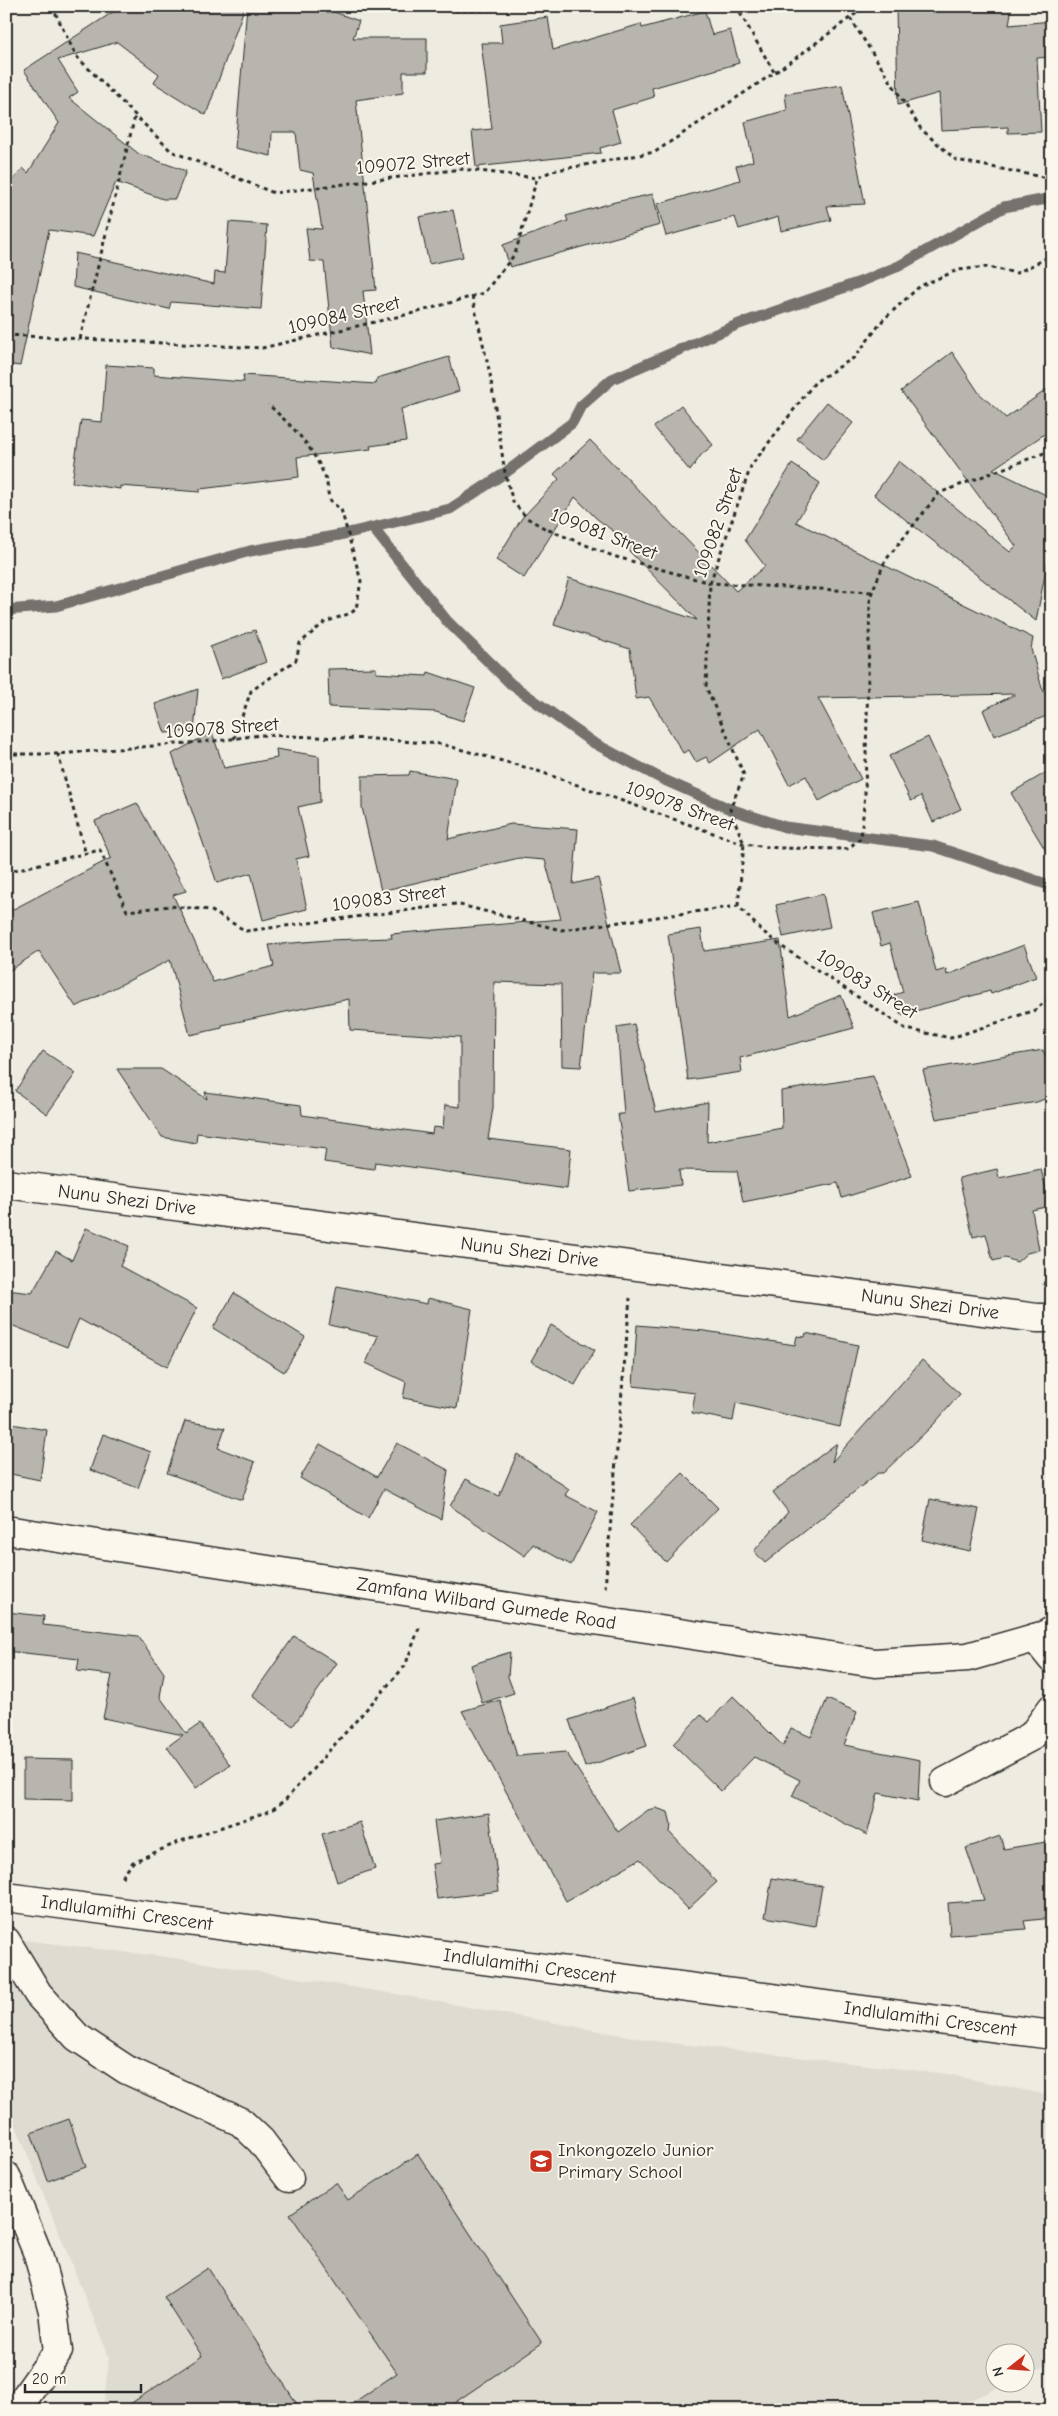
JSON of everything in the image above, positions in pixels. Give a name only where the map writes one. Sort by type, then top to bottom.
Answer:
[{"type":"street","name":"Nunu Shezi Drive","points":[[6,1184],[1037,1318],[1052,1318]]},
{"type":"street","name":"Zamfana Wilbard Gumede Road","points":[[6,1530],[875,1663],[968,1658],[1046,1643]]},
{"type":"street","points":[[945,1782],[1032,1736],[1052,1708]]},
{"type":"street","name":"Indlulamithi Crescent","points":[[6,1897],[1052,2036]]},
{"type":"street","points":[[6,1940],[38,1994],[77,2037],[127,2070],[241,2122],[261,2141],[289,2178]]},
{"type":"street","points":[[6,2176],[38,2254],[53,2311],[58,2351],[16,2410]]},
{"type":"path","name":"109072 Street","points":[[52,6],[76,56],[170,151],[274,193],[462,169],[538,178],[552,171],[655,152],[774,72],[866,6]]},
{"type":"path","points":[[391,6],[418,9],[493,10],[516,6]]},
{"type":"path","points":[[736,6],[774,72]]},
{"type":"path","points":[[850,18],[921,129],[956,160],[1052,179]]},
{"type":"path","points":[[80,339],[136,115]]},
{"type":"path","name":"109084 Street","points":[[6,335],[262,348],[418,312],[484,293],[515,254],[538,178]]},
{"type":"path","name":"109082 Street","points":[[744,844],[730,810],[744,775],[706,687],[710,583],[751,466],[815,382],[855,357],[883,320],[920,286],[958,270],[986,267],[1017,273],[1052,255]]},
{"type":"path","name":"109081 Street","points":[[472,296],[490,374],[505,473],[513,502],[527,518],[577,542],[613,556],[710,583],[872,592]]},
{"type":"path","points":[[234,739],[251,691],[296,660],[300,643],[325,622],[356,610],[361,581],[341,509],[332,504],[328,496],[325,478],[304,438],[268,404]]},
{"type":"path","name":"109078 Street","points":[[6,754],[58,754],[234,739],[260,735],[373,739],[442,744],[535,770],[744,844],[778,848],[847,849],[861,838],[865,793],[872,592],[885,561],[940,492],[1052,450]]},
{"type":"path","points":[[58,754],[86,855]]},
{"type":"path","points":[[738,906],[744,844]]},
{"type":"path","name":"109083 Street","points":[[6,872],[86,855],[100,850],[126,911],[170,906],[210,910],[246,931],[456,904],[561,930],[738,906],[761,930],[781,946],[906,1029],[951,1038],[1035,1010],[1052,996]]},
{"type":"path","points":[[602,1621],[633,1266]]},
{"type":"path","points":[[115,1911],[118,1882],[133,1862],[181,1841],[272,1810],[286,1799],[405,1666],[430,1595]]},
{"type":"shaded area","name":"Inkongozelo Junior Primary School","points":[[6,1938],[174,1958],[413,1997],[654,2041],[947,2074],[1052,2096],[1052,2363],[1036,2370],[1036,2344],[986,2344],[986,2393],[948,2410],[103,2410],[109,2357],[6,2101]]},
{"type":"building","points":[[122,6],[245,6],[206,115],[154,83],[159,74],[117,42],[58,60],[78,92],[69,98],[139,154],[186,171],[175,199],[163,199],[116,182],[93,236],[49,230],[20,366],[6,364],[6,188],[23,168],[28,173],[59,123],[24,70]]},
{"type":"building","points":[[247,6],[318,6],[359,21],[353,38],[427,38],[427,72],[403,72],[403,93],[356,100],[376,290],[363,291],[370,355],[333,347],[324,262],[310,261],[306,228],[322,229],[313,173],[300,170],[296,132],[272,132],[271,156],[235,148]]},
{"type":"building","points":[[896,6],[1012,6],[1009,25],[1052,21],[1052,57],[1037,58],[1041,132],[1008,133],[1008,127],[941,130],[939,93],[898,105]]},
{"type":"building","points":[[705,11],[712,35],[730,30],[739,63],[652,88],[654,97],[612,110],[621,142],[600,148],[601,153],[476,167],[472,131],[492,129],[481,43],[502,43],[500,24],[548,17],[553,50],[641,24],[642,28]]},
{"type":"building","points":[[842,85],[865,204],[827,206],[831,220],[781,231],[778,217],[739,229],[735,217],[666,236],[657,204],[740,180],[736,166],[753,161],[745,122],[787,110],[785,94]]},
{"type":"building","points":[[653,194],[660,225],[510,267],[503,245],[568,221],[566,216],[615,202]]},
{"type":"building","points":[[453,210],[463,257],[429,264],[419,217]]},
{"type":"building","points":[[229,222],[267,225],[261,309],[171,302],[169,309],[73,287],[75,253],[214,284],[215,272],[225,273]]},
{"type":"building","points":[[952,352],[979,393],[1006,418],[1052,386],[1052,429],[993,469],[1052,498],[1052,553],[1047,564],[1036,621],[874,495],[899,461],[1010,552],[1016,546],[901,391]]},
{"type":"building","points":[[449,357],[459,391],[401,409],[406,441],[370,446],[371,449],[297,457],[299,477],[200,489],[200,492],[120,486],[120,489],[72,482],[81,420],[102,422],[106,365],[154,368],[154,375],[244,382],[243,375],[376,384],[377,378]]},
{"type":"building","points":[[827,402],[853,423],[823,460],[797,439]]},
{"type":"building","points":[[681,405],[713,445],[701,455],[690,471],[654,427]]},
{"type":"building","points":[[590,440],[736,591],[765,566],[745,540],[792,464],[820,483],[796,522],[1033,638],[1031,649],[1042,688],[1052,705],[1052,714],[994,736],[983,710],[1016,694],[818,698],[861,779],[819,801],[806,776],[789,785],[760,729],[710,763],[706,757],[696,762],[689,750],[683,753],[649,697],[636,699],[630,649],[554,625],[569,578],[697,620],[628,550],[630,544],[596,518],[575,497],[524,578],[496,560],[522,518],[559,479],[554,474]]},
{"type":"building","points":[[255,630],[266,662],[221,679],[210,647]]},
{"type":"building","points":[[376,668],[376,673],[427,676],[428,672],[475,688],[463,721],[436,712],[329,707],[328,669]]},
{"type":"building","points":[[198,689],[194,731],[165,733],[155,704]]},
{"type":"building","points":[[212,732],[224,768],[277,758],[276,749],[319,756],[320,802],[298,807],[309,856],[296,859],[307,909],[263,920],[251,873],[217,883],[172,754]]},
{"type":"building","points":[[928,737],[961,809],[933,822],[921,796],[911,801],[889,756]]},
{"type":"building","points":[[1052,769],[1052,861],[1011,793]]},
{"type":"building","points":[[410,771],[457,779],[448,839],[511,824],[578,829],[573,884],[598,878],[621,973],[592,973],[581,1067],[562,1066],[561,984],[494,982],[493,1108],[488,1139],[571,1149],[567,1189],[375,1162],[374,1169],[324,1162],[326,1149],[197,1133],[196,1143],[162,1137],[117,1069],[161,1069],[207,1099],[205,1092],[301,1105],[302,1115],[432,1134],[433,1127],[443,1128],[445,1105],[460,1107],[460,1037],[350,1030],[349,999],[222,1025],[222,1028],[190,1035],[170,960],[76,1007],[39,951],[6,973],[6,913],[111,858],[95,821],[137,803],[186,891],[173,895],[213,982],[274,966],[269,945],[328,940],[392,938],[391,934],[561,919],[545,860],[519,858],[381,891],[362,807],[362,776],[409,775]]},
{"type":"building","points":[[823,894],[830,927],[783,937],[776,905]]},
{"type":"building","points":[[919,902],[936,972],[946,969],[947,975],[1024,945],[1036,977],[991,994],[990,991],[901,1015],[894,995],[903,992],[890,943],[881,946],[873,913]]},
{"type":"building","points":[[701,929],[704,951],[780,940],[790,1016],[841,995],[854,1028],[740,1058],[742,1072],[688,1080],[668,934]]},
{"type":"building","points":[[634,1024],[656,1112],[708,1102],[707,1142],[782,1128],[781,1091],[873,1076],[912,1176],[842,1198],[838,1183],[743,1202],[737,1171],[679,1170],[681,1185],[629,1191],[618,1114],[624,1114],[617,1027]]},
{"type":"building","points":[[1043,1050],[1052,1071],[1052,1096],[1037,1102],[936,1119],[923,1070]]},
{"type":"building","points":[[43,1051],[76,1073],[47,1114],[15,1091]]},
{"type":"building","points":[[997,1169],[999,1178],[1041,1169],[1050,1206],[1032,1210],[1039,1250],[1027,1253],[1017,1262],[1005,1258],[993,1261],[986,1234],[973,1237],[959,1178]]},
{"type":"building","points":[[86,1228],[129,1246],[120,1266],[197,1308],[167,1367],[79,1319],[67,1347],[6,1323],[6,1290],[32,1293],[56,1251],[72,1260]]},
{"type":"building","points":[[337,1286],[427,1304],[428,1298],[472,1309],[457,1408],[403,1398],[406,1382],[366,1363],[378,1336],[329,1325]]},
{"type":"building","points":[[234,1293],[305,1337],[284,1372],[213,1328]]},
{"type":"building","points":[[551,1325],[595,1350],[575,1385],[531,1361]]},
{"type":"building","points":[[637,1325],[705,1331],[795,1345],[797,1336],[805,1337],[806,1333],[858,1345],[840,1427],[736,1403],[733,1421],[692,1413],[695,1393],[633,1386]]},
{"type":"building","points":[[922,1360],[960,1394],[934,1424],[883,1473],[878,1473],[765,1563],[754,1551],[788,1512],[773,1492],[837,1443],[832,1462]]},
{"type":"building","points":[[185,1421],[225,1428],[218,1448],[255,1462],[242,1500],[167,1473]]},
{"type":"building","points":[[6,1423],[47,1430],[40,1480],[6,1473]]},
{"type":"building","points":[[103,1434],[151,1452],[138,1488],[90,1470]]},
{"type":"building","points":[[397,1443],[448,1470],[441,1519],[384,1489],[368,1518],[300,1478],[320,1444],[377,1477]]},
{"type":"building","points":[[517,1454],[569,1489],[565,1495],[598,1512],[571,1565],[533,1544],[525,1556],[450,1506],[466,1479],[499,1496]]},
{"type":"building","points":[[683,1473],[718,1508],[666,1562],[630,1525]]},
{"type":"building","points":[[930,1499],[979,1509],[970,1551],[922,1540]]},
{"type":"building","points":[[6,1612],[44,1616],[43,1625],[138,1636],[164,1673],[160,1697],[186,1733],[200,1724],[230,1765],[196,1788],[167,1747],[183,1735],[103,1718],[112,1675],[77,1671],[79,1659],[6,1651]]},
{"type":"building","points":[[294,1636],[337,1663],[293,1726],[252,1696]]},
{"type":"building","points":[[510,1652],[508,1677],[514,1693],[482,1703],[471,1665]]},
{"type":"building","points":[[733,1696],[783,1746],[791,1728],[811,1737],[827,1699],[857,1712],[844,1745],[920,1760],[918,1801],[878,1793],[867,1835],[792,1796],[800,1780],[754,1757],[721,1791],[673,1744],[701,1715],[709,1722]]},
{"type":"building","points":[[633,1698],[647,1746],[585,1767],[569,1720]]},
{"type":"building","points":[[500,1700],[517,1756],[566,1752],[618,1832],[648,1810],[656,1808],[668,1812],[671,1824],[670,1833],[717,1882],[688,1909],[640,1859],[566,1901],[462,1711]]},
{"type":"building","points":[[23,1759],[73,1760],[73,1800],[23,1799]]},
{"type":"building","points":[[489,1813],[499,1891],[437,1899],[432,1864],[440,1863],[434,1821]]},
{"type":"building","points":[[360,1822],[375,1869],[337,1882],[322,1834]]},
{"type":"building","points":[[1000,1836],[1004,1849],[1052,1841],[1052,1918],[1024,1921],[1026,1929],[950,1935],[948,1903],[984,1900],[966,1848]]},
{"type":"building","points":[[772,1878],[822,1886],[815,1926],[765,1917]]},
{"type":"building","points":[[69,2119],[86,2167],[48,2181],[31,2133]]},
{"type":"building","points":[[418,2154],[542,2343],[444,2410],[343,2410],[397,2373],[290,2214],[336,2183],[348,2200]]},
{"type":"building","points":[[208,2268],[301,2410],[121,2410],[202,2356],[164,2297]]},
{"type":"waterway","points":[[6,610],[56,606],[250,551],[340,535],[450,509],[505,473],[572,423],[581,406],[612,379],[739,324],[860,282],[899,266],[1004,207],[1052,198]]},
{"type":"waterway","points":[[373,528],[447,621],[511,684],[592,742],[662,779],[730,809],[785,827],[933,846],[1052,886]]},
{"type":"place","name":"Inkongozelo Junior Primary School","points":[[541,2161]]}]
